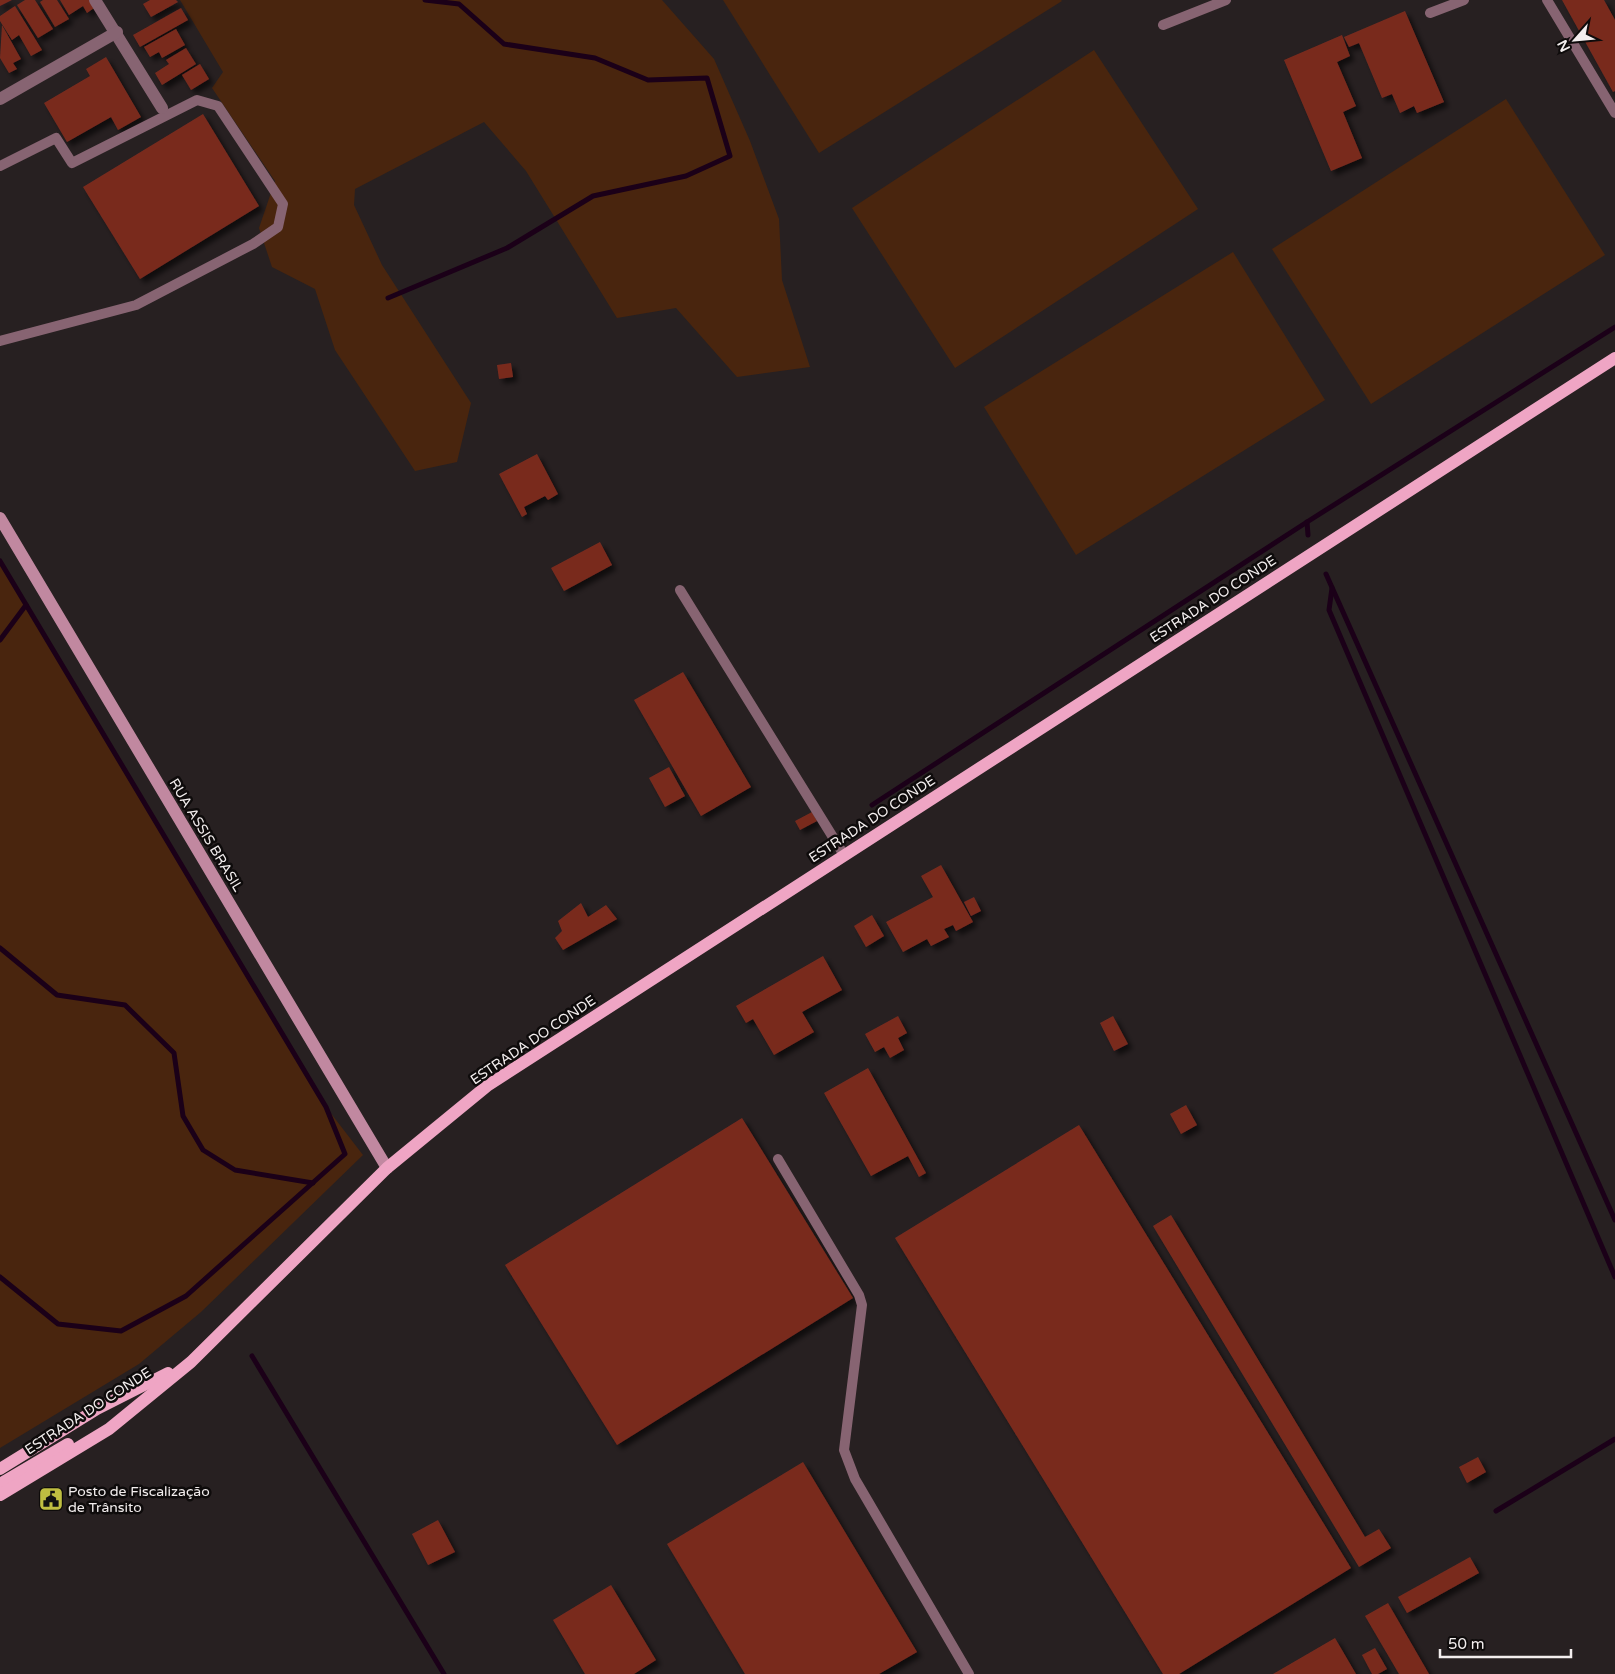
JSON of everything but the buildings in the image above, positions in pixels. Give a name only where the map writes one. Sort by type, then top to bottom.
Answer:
[{"type":"main road","name":"ESTRADA DO CONDE","points":[[0,1495],[108,1429],[191,1362],[387,1168],[487,1086],[1615,358]]},
{"type":"main road","name":"ESTRADA DO CONDE","points":[[0,1469],[97,1409],[191,1362]]},
{"type":"main road","name":"ESTRADA DO CONDE","points":[[0,1484],[105,1422],[191,1362]]},
{"type":"street","points":[[95,0],[117,32],[162,108]]},
{"type":"street","points":[[0,100],[117,32]]},
{"type":"street","name":"RUA ASSIS BRASIL","points":[[0,518],[387,1168]]},
{"type":"lane","points":[[1163,24],[1226,0]]},
{"type":"lane","points":[[1430,13],[1464,0]]},
{"type":"lane","points":[[1547,0],[1615,113]]},
{"type":"lane","points":[[0,166],[56,138],[72,163],[197,100],[218,106],[282,204],[278,226],[253,244],[136,305],[0,341]]},
{"type":"lane","points":[[680,590],[844,855]]},
{"type":"lane","points":[[778,1159],[859,1295],[862,1305],[844,1450],[855,1480],[969,1674]]},
{"type":"shaded area","points":[[180,0],[662,0],[714,59],[750,141],[779,219],[782,280],[810,367],[737,377],[676,308],[617,318],[526,171],[484,122],[355,189],[354,205],[382,265],[471,403],[457,462],[415,471],[335,350],[315,289],[272,267],[259,228],[275,181],[212,88],[223,72]]},
{"type":"shaded area","points":[[723,0],[1061,0],[1062,1],[819,153]]},
{"type":"shaded area","points":[[1094,50],[1198,209],[955,368],[852,208]]},
{"type":"shaded area","points":[[1506,99],[1605,255],[1371,404],[1272,249]]},
{"type":"shaded area","points":[[1233,252],[1325,400],[1076,555],[984,407]]},
{"type":"shaded area","points":[[0,561],[326,1107],[363,1155],[201,1312],[139,1364],[0,1448]]},
{"type":"waterway","points":[[388,298],[507,248],[593,196],[686,176],[730,156],[707,78],[648,80],[595,58],[504,44],[459,4],[425,0]]},
{"type":"waterway","points":[[872,805],[1307,522],[1615,327]]},
{"type":"waterway","points":[[1307,522],[1308,535]]},
{"type":"waterway","points":[[0,561],[326,1107],[345,1154],[186,1296],[121,1331],[58,1324],[0,1277]]},
{"type":"waterway","points":[[1326,574],[1615,1220]]},
{"type":"waterway","points":[[1332,588],[1329,610],[1615,1277]]},
{"type":"waterway","points":[[0,640],[26,605]]},
{"type":"waterway","points":[[0,948],[57,995],[125,1005],[174,1053],[183,1116],[203,1150],[235,1170],[313,1183]]},
{"type":"waterway","points":[[252,1356],[444,1674]]},
{"type":"waterway","points":[[1496,1511],[1615,1439]]},
{"type":"place","name":"Posto de Fiscalização de Trânsito","points":[[51,1499]]}]
